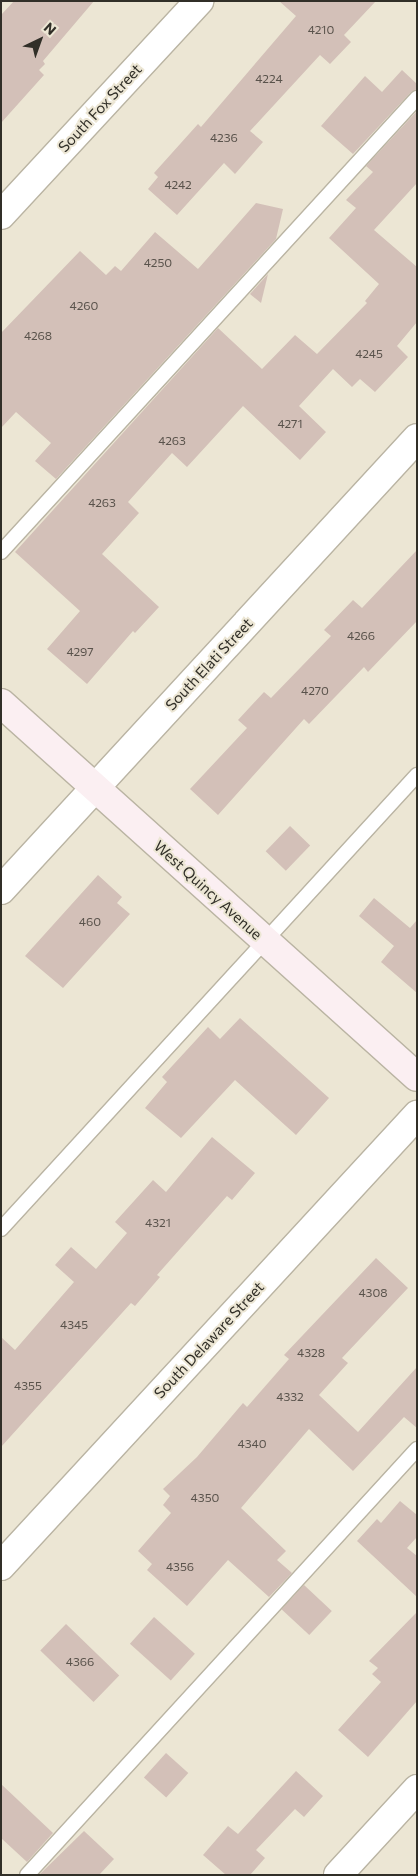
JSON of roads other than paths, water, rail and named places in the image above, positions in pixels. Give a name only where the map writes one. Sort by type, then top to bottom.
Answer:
[{"type":"street","name":"South Fox Street","points":[[1,215],[198,1]]},
{"type":"street","name":"South Elati Street","points":[[1,890],[417,438]]},
{"type":"street","name":"West Quincy Avenue","points":[[1,703],[264,942],[417,1077]]},
{"type":"street","name":"South Delaware Street","points":[[1,1566],[417,1115]]},
{"type":"street","points":[[338,1875],[417,1789]]},
{"type":"lane","points":[[1,552],[417,98]]},
{"type":"lane","points":[[1,1228],[417,775]]},
{"type":"lane","points":[[27,1875],[417,1448]]}]
